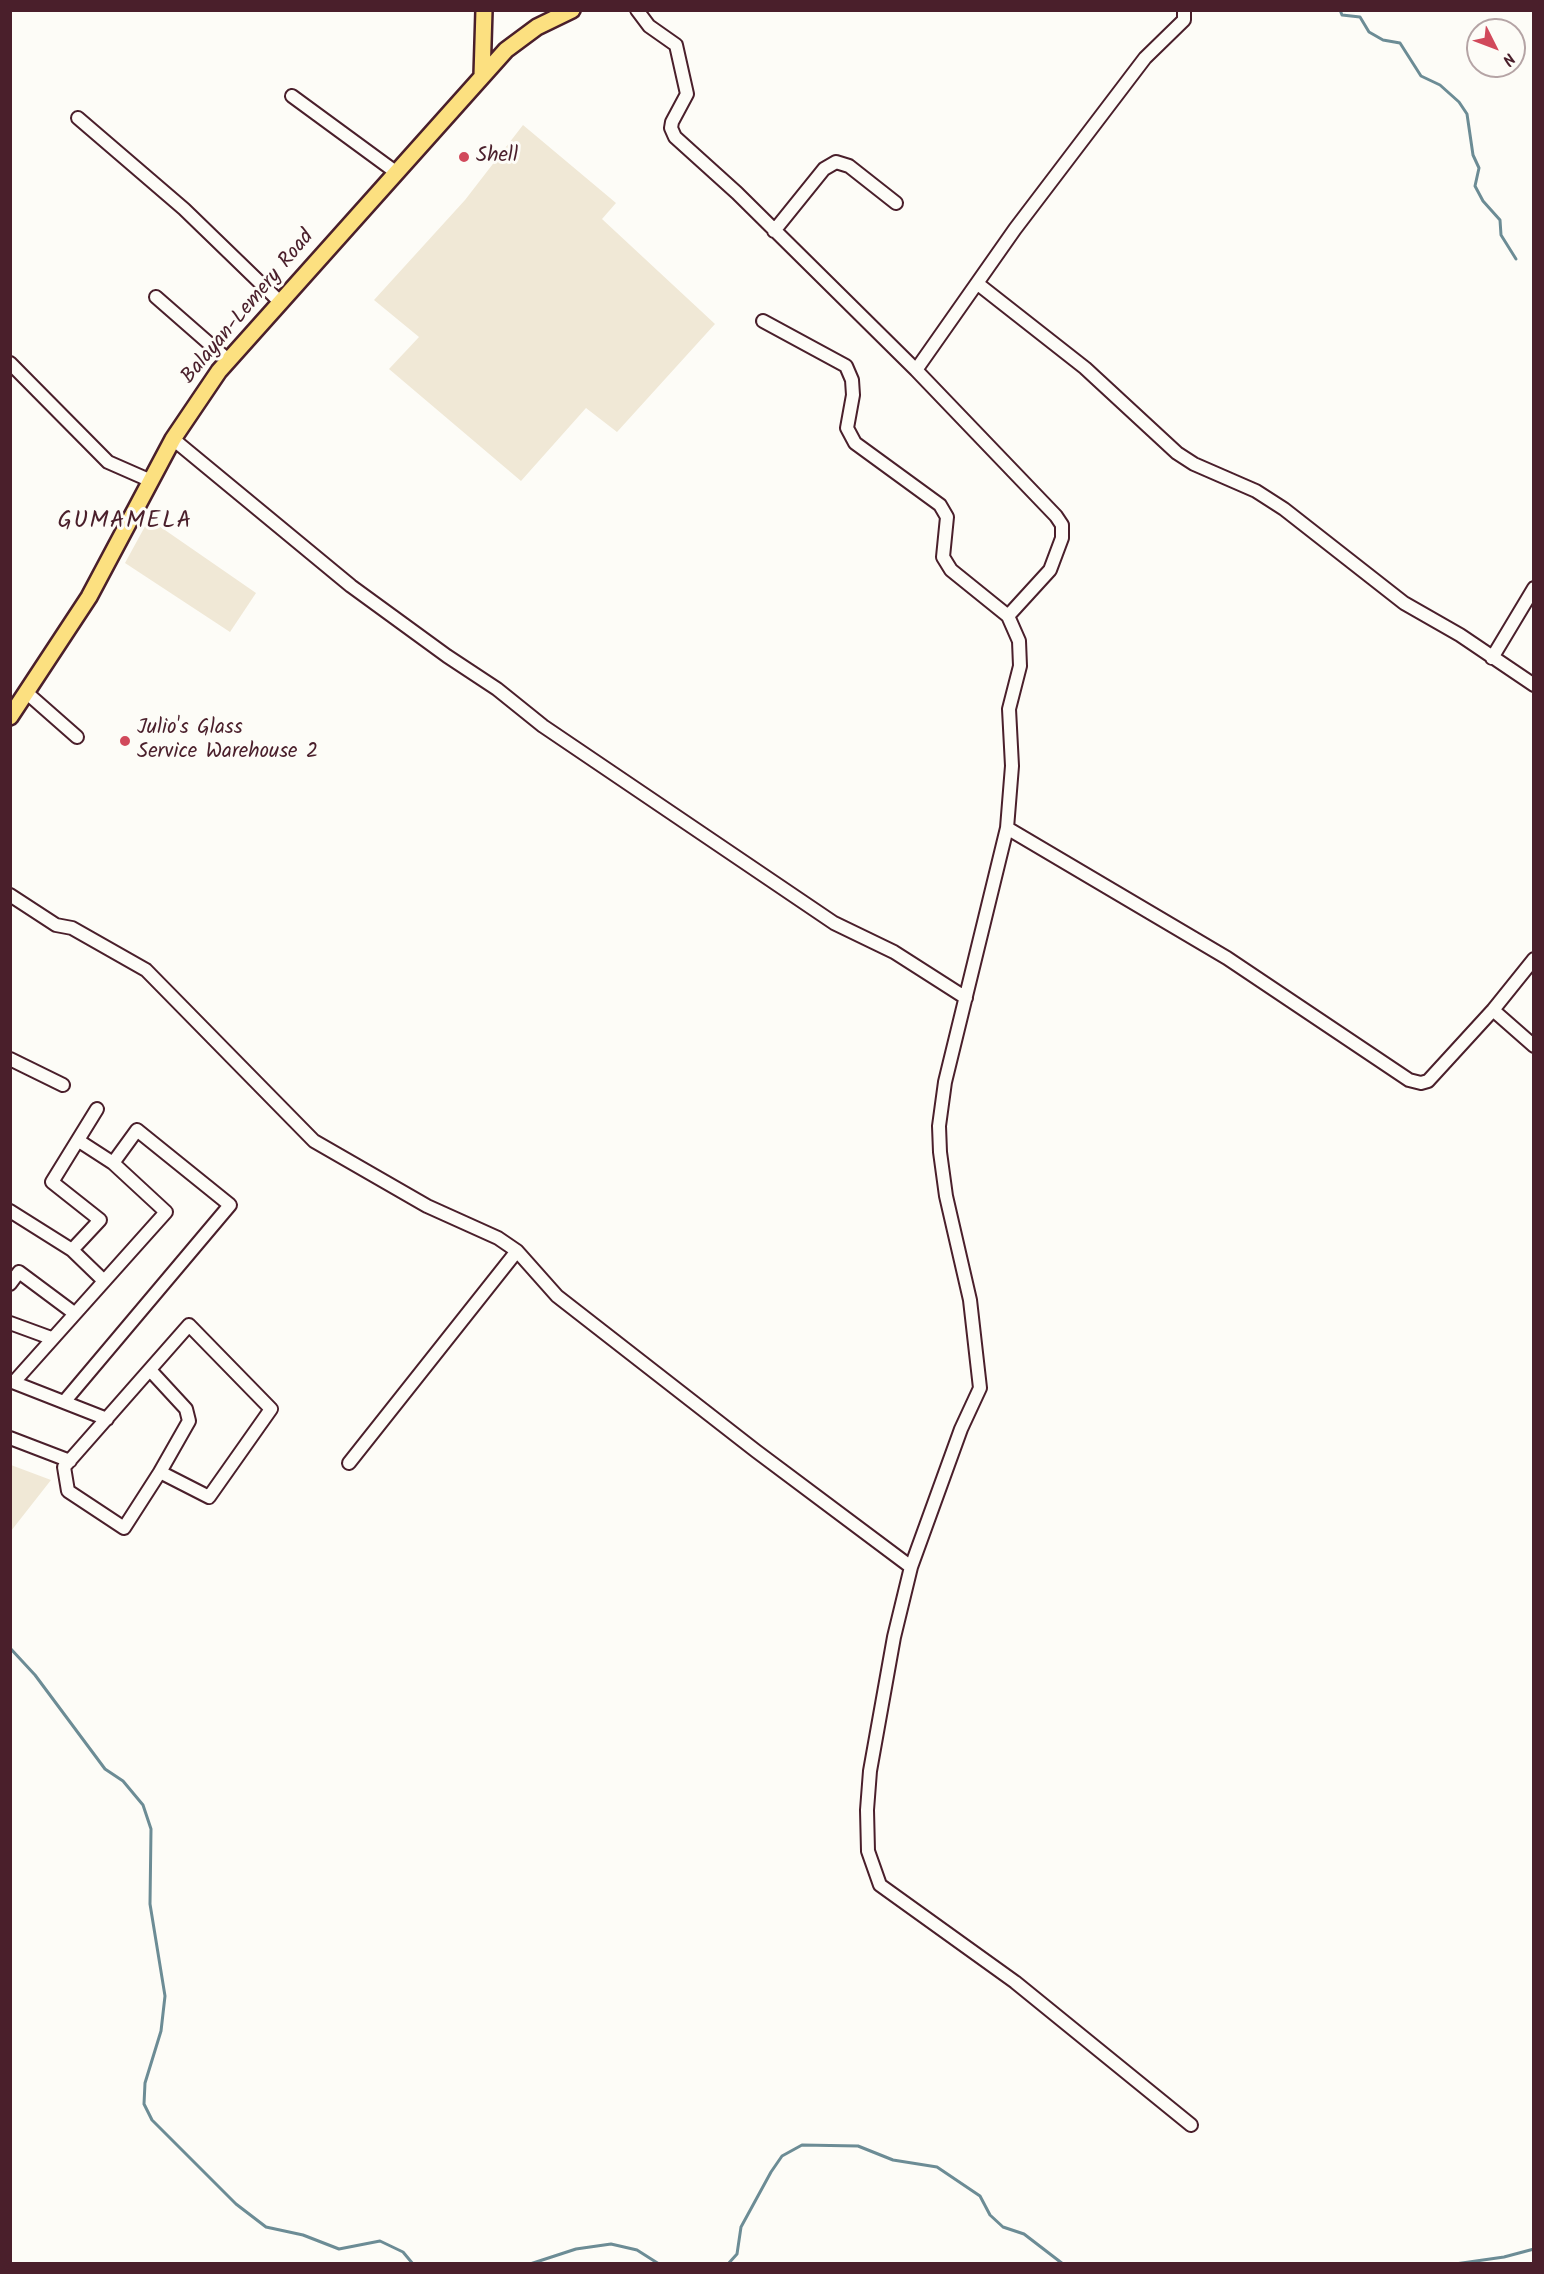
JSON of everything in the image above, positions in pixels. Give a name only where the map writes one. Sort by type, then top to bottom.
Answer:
[{"type":"main road","points":[[482,76],[483,10]]},
{"type":"main road","name":"Balayan-Lemery Road","points":[[10,717],[89,597],[149,480],[173,439],[228,360],[506,50],[537,27],[572,10]]},
{"type":"street","points":[[637,10],[649,26],[676,45],[687,94],[672,122],[671,128],[675,137],[916,370],[1049,508],[1062,525],[1062,538],[1050,570],[1008,616]]},
{"type":"street","points":[[916,370],[1015,229],[1145,58],[1184,21],[1184,10]]},
{"type":"street","points":[[292,96],[397,173]]},
{"type":"street","points":[[78,118],[184,209],[279,301]]},
{"type":"street","points":[[774,231],[824,169],[836,162],[849,166],[896,203]]},
{"type":"street","points":[[978,284],[1085,368],[1177,453],[1194,464],[1256,491],[1404,603],[1533,685]]},
{"type":"street","points":[[156,297],[228,360]]},
{"type":"street","points":[[764,321],[846,366],[852,380],[853,395],[847,428],[855,444],[940,505],[947,517],[943,557],[951,570],[1008,616],[1019,641],[1020,666],[1009,709],[1012,766],[1007,828],[945,1082],[940,1152],[946,1196],[970,1300],[980,1388],[961,1429],[911,1566],[894,1637],[870,1771],[867,1810],[868,1851],[880,1885],[1015,1983],[1191,2125]]},
{"type":"street","points":[[10,363],[108,462],[149,480]]},
{"type":"street","points":[[173,439],[351,586],[447,656],[497,688],[543,726],[834,923],[894,952],[966,998]]},
{"type":"street","points":[[1492,657],[1533,588]]},
{"type":"street","points":[[27,693],[77,737]]},
{"type":"street","points":[[1007,828],[1227,958],[1409,1080],[1421,1083],[1428,1081],[1493,1010],[1533,959]]},
{"type":"street","points":[[10,895],[56,925],[72,928],[146,970],[314,1142],[427,1206],[498,1238],[516,1251],[557,1296],[756,1451],[911,1566]]},
{"type":"street","points":[[1493,1010],[1533,1046]]},
{"type":"street","points":[[10,1059],[63,1085]]},
{"type":"street","points":[[72,1250],[100,1220],[52,1182],[97,1109]]},
{"type":"street","points":[[64,1402],[230,1205],[137,1130],[113,1163]]},
{"type":"street","points":[[79,1141],[113,1163],[166,1212],[12,1381],[107,1419]]},
{"type":"street","points":[[10,1211],[72,1250],[103,1280]]},
{"type":"street","points":[[349,1463],[516,1251]]},
{"type":"street","points":[[10,1284],[19,1272],[74,1313]]},
{"type":"street","points":[[10,1323],[51,1338]]},
{"type":"street","points":[[150,1370],[186,1408],[189,1421],[124,1528],[68,1491],[64,1467],[189,1325],[271,1409],[208,1497],[160,1472]]},
{"type":"street","points":[[10,1438],[70,1461]]},
{"type":"shaded area","points":[[523,125],[616,203],[602,219],[715,324],[617,432],[586,408],[521,481],[389,369],[419,337],[374,300],[465,200]]},
{"type":"shaded area","points":[[149,519],[256,593],[230,632],[125,563]]},
{"type":"shaded area","points":[[11,1465],[51,1480],[11,1531]]},
{"type":"waterway","points":[[1287,10],[1293,10]]},
{"type":"waterway","points":[[1340,10],[1342,15],[1360,17],[1369,32],[1383,40],[1400,43],[1421,76],[1440,85],[1459,102],[1467,114],[1473,155],[1479,168],[1475,186],[1483,201],[1500,220],[1501,235],[1516,259]]},
{"type":"waterway","points":[[10,1648],[35,1675],[105,1769],[123,1781],[143,1805],[151,1829],[150,1904],[165,1996],[161,2031],[145,2083],[144,2104],[152,2120],[236,2204],[266,2227],[303,2235],[339,2249],[380,2241],[403,2252],[413,2264]]},
{"type":"waterway","points":[[728,2264],[737,2254],[741,2227],[771,2172],[782,2156],[802,2145],[858,2146],[893,2160],[937,2167],[980,2196],[990,2215],[1003,2227],[1024,2234],[1063,2264]]},
{"type":"waterway","points":[[530,2264],[576,2249],[611,2244],[637,2250],[659,2264]]},
{"type":"waterway","points":[[1455,2264],[1504,2257],[1534,2249]]},
{"type":"place","name":"Shell","points":[[464,157]]},
{"type":"place","name":"Julio's Glass Service Warehouse 2","points":[[125,741]]},
{"type":"district","name":"GUMAMELA","points":[[125,523]]}]
